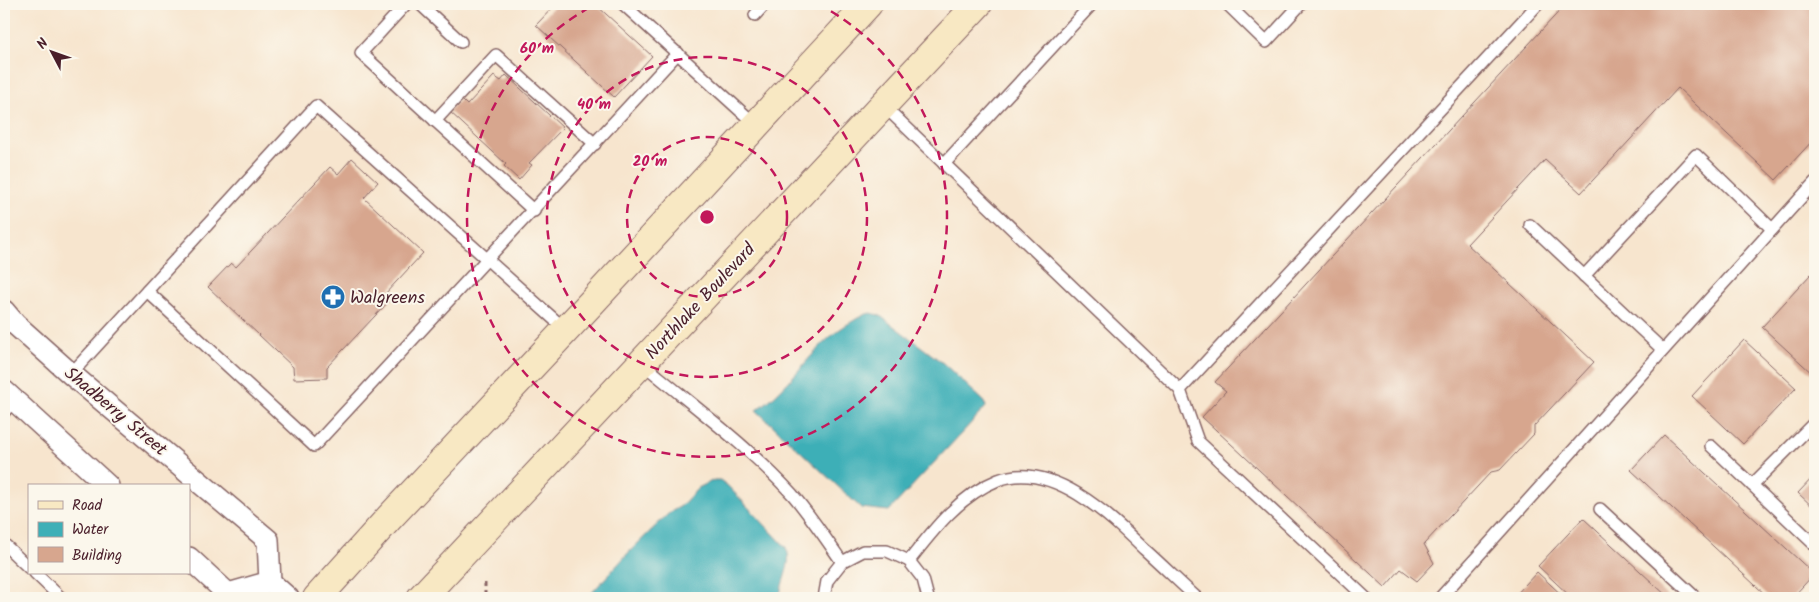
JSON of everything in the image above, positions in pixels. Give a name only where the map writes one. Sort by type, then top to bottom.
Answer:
[{"type":"main road","points":[[317,598],[390,517],[868,4]]},
{"type":"main road","name":"Northlake Boulevard","points":[[421,598],[978,4]]},
{"type":"street","name":"Shadberry Street","points":[[4,311],[71,374],[268,540],[270,582]]},
{"type":"street","points":[[7,401],[106,484]]},
{"type":"street","points":[[190,559],[228,594],[270,582],[288,598]]},
{"type":"lane","points":[[406,4],[361,53],[534,211]]},
{"type":"lane","points":[[420,4],[461,42]]},
{"type":"lane","points":[[623,4],[756,125]]},
{"type":"lane","points":[[755,15],[766,4]]},
{"type":"lane","points":[[944,164],[1092,4]]},
{"type":"lane","points":[[1227,4],[1266,42],[1301,4]]},
{"type":"lane","points":[[1180,390],[1538,4]]},
{"type":"lane","points":[[147,292],[314,446],[534,211],[678,53]]},
{"type":"lane","points":[[435,121],[496,55],[595,144]]},
{"type":"lane","points":[[883,105],[1180,390],[1198,441],[1366,598]]},
{"type":"lane","points":[[71,374],[316,106],[566,330]]},
{"type":"lane","points":[[1584,276],[1696,155],[1772,229]]},
{"type":"lane","points":[[1440,598],[1815,182]]},
{"type":"lane","points":[[1530,225],[1663,350]]},
{"type":"lane","points":[[642,363],[711,420],[769,472],[810,516],[842,562]]},
{"type":"lane","points":[[1752,484],[1815,422]]},
{"type":"lane","points":[[1711,446],[1815,545]]},
{"type":"lane","points":[[908,561],[949,514],[969,496],[998,480],[1013,476],[1027,476],[1046,480],[1072,491],[1110,516],[1197,598]]},
{"type":"lane","points":[[1600,509],[1696,598]]},
{"type":"lane","points":[[4,544],[28,567]]},
{"type":"lane","points":[[824,598],[827,581],[842,562],[863,551],[887,551],[908,561],[923,579],[928,598]]},
{"type":"lane","points":[[36,574],[61,598]]},
{"type":"path","points":[[485,583],[485,598]]},
{"type":"water","points":[[871,313],[879,315],[943,363],[985,402],[986,407],[889,511],[861,508],[756,410],[782,389],[826,340],[857,318]]},
{"type":"water","points":[[714,480],[720,480],[728,486],[785,546],[788,552],[788,565],[780,598],[587,598],[630,551],[669,513],[681,506],[698,488]]},
{"type":"building","points":[[556,4],[595,4],[652,56],[614,97],[536,25]]},
{"type":"building","points":[[1566,4],[1815,4],[1815,138],[1776,180],[1678,88],[1581,193],[1545,160],[1467,244],[1594,362],[1534,426],[1534,434],[1500,470],[1491,472],[1424,544],[1434,563],[1417,581],[1401,569],[1385,587],[1202,417],[1226,391],[1215,382]]},
{"type":"building","points":[[506,75],[563,128],[529,163],[532,165],[519,180],[504,166],[506,164],[449,111],[461,99],[467,105],[494,76],[501,81]]},
{"type":"building","points":[[352,158],[378,182],[364,198],[423,253],[384,295],[390,300],[327,367],[327,378],[294,379],[293,367],[208,287],[231,263],[236,267],[330,167],[338,174]]},
{"type":"building","points":[[1811,274],[1815,278],[1815,376],[1762,327]]},
{"type":"building","points":[[1744,340],[1796,388],[1743,444],[1692,396]]},
{"type":"building","points":[[1664,435],[1814,574],[1792,598],[1769,598],[1631,470]]},
{"type":"building","points":[[1815,475],[1815,509],[1798,493]]},
{"type":"building","points":[[1583,518],[1669,598],[1572,598],[1538,566]]},
{"type":"building","points":[[1537,572],[1565,598],[1513,598]]},
{"type":"place","name":"Walgreens","points":[[333,297]]}]
